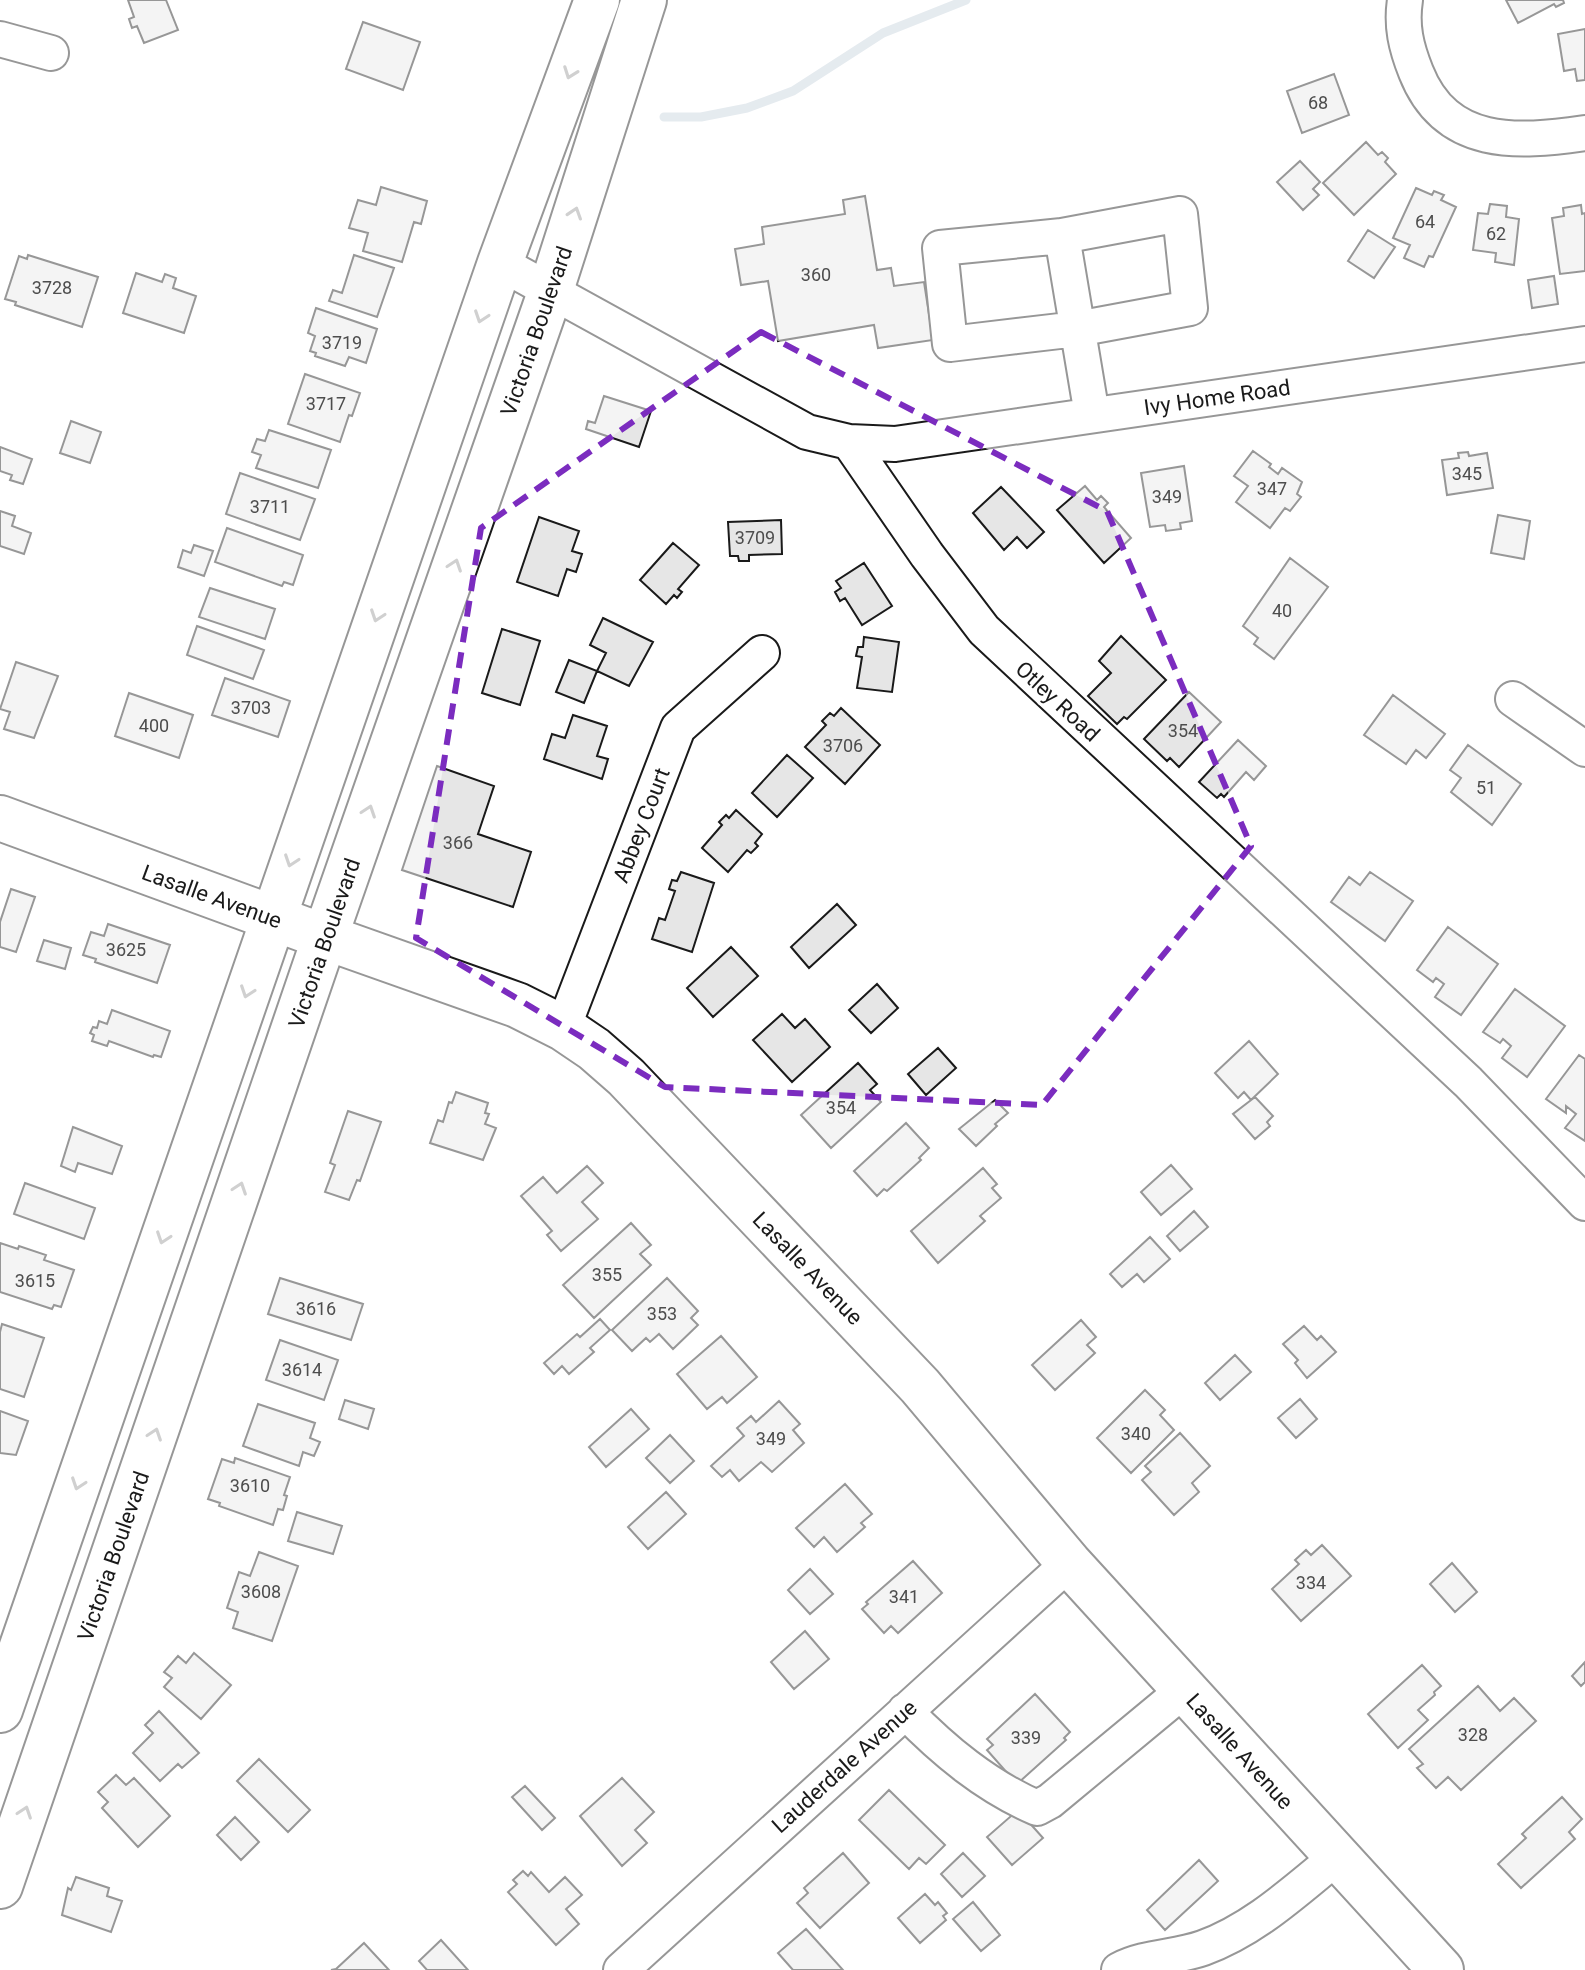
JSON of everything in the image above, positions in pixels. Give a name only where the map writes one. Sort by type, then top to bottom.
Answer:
[{"type":"main road","points":[[0,1710],[500,263],[597,0]]},
{"type":"main road","name":"Victoria Boulevard","points":[[0,1886],[325,937],[551,290],[644,0]]},
{"type":"main road","name":"Lasalle Avenue","points":[[0,818],[517,1005],[563,1028],[594,1049],[626,1077],[920,1386],[1069,1563],[1441,1970]]},
{"type":"street","points":[[1405,0],[1402,21],[1412,63],[1421,86],[1445,115],[1475,132],[1493,137],[1532,140],[1585,133]]},
{"type":"street","points":[[0,39],[51,53]]},
{"type":"street","points":[[1180,214],[1190,308],[1077,329],[950,344],[940,248],[1062,236],[1180,214]]},
{"type":"street","points":[[1062,236],[1092,415]]},
{"type":"street","points":[[500,263],[807,432],[849,442]]},
{"type":"street","name":"Ivy Home Road","points":[[849,442],[895,444],[1585,344]]},
{"type":"street","name":"Otley Road","points":[[849,442],[927,555],[984,630],[1468,1082],[1585,1203]]},
{"type":"street","name":"Abbey Court","points":[[563,1028],[678,728],[762,653]]},
{"type":"street","points":[[1513,699],[1585,749]]},
{"type":"street","name":"Lauderdale Avenue","points":[[621,1970],[1069,1563]]},
{"type":"street","points":[[905,1711],[933,1739],[983,1780],[1037,1808],[1050,1801],[1184,1690]]},
{"type":"street","points":[[1119,1970],[1134,1962],[1202,1948],[1265,1916],[1337,1857]]},
{"type":"highlighted area","points":[[761,332],[1107,511],[1251,846],[1042,1105],[665,1087],[416,938],[481,528]]},
{"type":"building","points":[[128,0],[166,0],[178,30],[144,43],[137,26],[132,28],[129,19],[134,17]]},
{"type":"building","points":[[1506,0],[1563,0],[1564,3],[1556,7],[1554,4],[1518,23]]},
{"type":"building","points":[[363,22],[420,42],[403,90],[346,69]]},
{"type":"building","points":[[1585,29],[1585,80],[1577,81],[1575,69],[1564,71],[1558,34]]},
{"type":"building","points":[[1334,74],[1349,115],[1302,133],[1287,91]]},
{"type":"building","points":[[1366,142],[1378,155],[1382,152],[1388,158],[1385,162],[1396,174],[1354,215],[1323,183]]},
{"type":"building","points":[[1300,161],[1320,182],[1313,189],[1319,195],[1303,210],[1277,182]]},
{"type":"building","points":[[381,187],[427,201],[421,224],[414,222],[402,262],[363,251],[368,233],[349,228],[358,200],[376,205]]},
{"type":"building","points":[[1416,188],[1432,195],[1434,191],[1444,195],[1441,200],[1456,207],[1433,257],[1429,256],[1424,267],[1404,258],[1410,245],[1393,238]]},
{"type":"building","points":[[865,196],[877,270],[891,268],[894,286],[924,282],[933,340],[878,348],[874,325],[778,341],[768,281],[741,285],[735,249],[764,244],[762,227],[845,214],[843,200]]},
{"type":"building","points":[[1490,204],[1507,206],[1506,217],[1519,219],[1514,265],[1495,262],[1496,253],[1473,250],[1478,213],[1488,214]]},
{"type":"building","points":[[1581,205],[1582,214],[1585,213],[1585,271],[1560,274],[1552,218],[1564,216],[1563,208]]},
{"type":"building","points":[[1368,230],[1395,247],[1374,278],[1348,261]]},
{"type":"building","points":[[28,255],[98,277],[82,327],[5,299],[19,256],[27,259]]},
{"type":"building","points":[[354,255],[394,268],[377,317],[329,301],[333,290],[342,293]]},
{"type":"building","points":[[136,273],[162,282],[165,274],[176,278],[173,288],[196,296],[184,333],[123,313]]},
{"type":"building","points":[[1554,276],[1558,304],[1532,308],[1528,280]]},
{"type":"building","points":[[316,308],[377,329],[366,363],[349,357],[345,366],[315,356],[316,353],[310,351],[315,336],[308,333]]},
{"type":"building","points":[[305,374],[360,393],[340,442],[288,424]]},
{"type":"building","points":[[604,396],[651,411],[639,447],[586,429],[588,421],[595,423]]},
{"type":"building","points":[[71,421],[101,432],[90,463],[60,453]]},
{"type":"building","points":[[269,430],[331,450],[318,488],[256,468],[261,455],[252,452],[257,439],[265,441]]},
{"type":"building","points":[[0,447],[32,459],[23,484],[10,480],[12,475],[0,471]]},
{"type":"building","points":[[1253,451],[1271,464],[1269,467],[1278,474],[1282,468],[1302,482],[1297,494],[1301,497],[1290,511],[1285,508],[1270,528],[1236,502],[1248,486],[1234,476]]},
{"type":"building","points":[[1468,452],[1469,456],[1487,453],[1493,488],[1447,495],[1442,460],[1459,458],[1458,453]]},
{"type":"building","points":[[1184,466],[1192,521],[1180,523],[1181,529],[1166,531],[1165,525],[1150,527],[1141,473]]},
{"type":"building","points":[[240,473],[315,499],[300,540],[226,514]]},
{"type":"building","points":[[1085,486],[1097,500],[1101,496],[1108,503],[1104,507],[1131,538],[1104,563],[1057,510]]},
{"type":"building","points":[[1001,487],[1044,532],[1027,548],[1017,537],[1004,550],[973,513]]},
{"type":"building","points":[[0,511],[15,516],[12,526],[31,533],[24,554],[0,546]]},
{"type":"building","points":[[1498,515],[1530,521],[1524,559],[1491,553]]},
{"type":"building","points":[[539,517],[579,531],[572,551],[582,554],[576,572],[567,569],[558,596],[517,582]]},
{"type":"building","points":[[781,520],[782,554],[749,555],[749,561],[739,561],[738,556],[730,556],[728,522]]},
{"type":"building","points":[[227,528],[303,555],[293,585],[284,582],[282,586],[215,562]]},
{"type":"building","points":[[673,543],[699,565],[678,589],[682,592],[677,598],[674,595],[666,604],[640,580]]},
{"type":"building","points":[[194,545],[213,551],[204,576],[178,567],[183,550],[191,553]]},
{"type":"building","points":[[1290,558],[1328,587],[1274,659],[1254,644],[1258,638],[1243,626]]},
{"type":"building","points":[[864,563],[892,606],[862,625],[845,598],[840,601],[835,592],[841,588],[836,581]]},
{"type":"building","points":[[210,588],[275,609],[265,639],[199,617]]},
{"type":"building","points":[[603,618],[653,642],[629,686],[597,671],[606,653],[590,645]]},
{"type":"building","points":[[197,626],[264,650],[253,679],[187,655]]},
{"type":"building","points":[[502,629],[540,641],[520,705],[482,693]]},
{"type":"building","points":[[1121,636],[1166,680],[1127,719],[1124,717],[1117,724],[1088,696],[1111,673],[1099,661]]},
{"type":"building","points":[[864,637],[899,642],[892,692],[857,688],[862,657],[856,656],[858,647],[863,647]]},
{"type":"building","points":[[569,660],[597,671],[584,703],[556,692]]},
{"type":"building","points":[[16,662],[58,676],[34,738],[4,729],[10,712],[0,709]]},
{"type":"building","points":[[225,678],[290,701],[278,737],[212,715]]},
{"type":"building","points":[[1189,692],[1221,722],[1179,767],[1170,758],[1167,761],[1144,739]]},
{"type":"building","points":[[129,693],[193,715],[179,758],[115,736]]},
{"type":"building","points":[[1393,695],[1445,734],[1426,758],[1416,750],[1406,764],[1364,735]]},
{"type":"building","points":[[841,708],[880,745],[845,784],[805,747],[826,725],[822,721],[830,713],[834,716]]},
{"type":"building","points":[[573,715],[607,726],[597,756],[608,759],[602,779],[544,759],[552,734],[565,738]]},
{"type":"building","points":[[1238,740],[1266,766],[1254,780],[1246,772],[1224,797],[1221,794],[1217,798],[1199,782]]},
{"type":"building","points":[[1468,745],[1521,784],[1492,825],[1451,792],[1461,778],[1450,770]]},
{"type":"building","points":[[787,755],[813,778],[777,817],[752,793]]},
{"type":"building","points":[[437,766],[494,786],[478,834],[531,852],[513,907],[402,870]]},
{"type":"building","points":[[736,810],[762,834],[755,843],[758,846],[751,853],[747,850],[728,872],[702,848],[722,825],[719,822],[726,815],[729,818]]},
{"type":"building","points":[[681,872],[714,883],[692,952],[652,939],[659,918],[665,920],[675,891],[669,889],[672,880],[677,881]]},
{"type":"building","points":[[1370,872],[1413,901],[1385,941],[1331,902],[1349,877],[1360,885]]},
{"type":"building","points":[[11,889],[35,897],[16,952],[0,947],[0,922]]},
{"type":"building","points":[[837,904],[856,925],[809,968],[791,947]]},
{"type":"building","points":[[108,924],[170,945],[157,983],[83,955],[91,932],[104,936]]},
{"type":"building","points":[[1448,927],[1498,964],[1461,1015],[1435,997],[1444,984],[1436,978],[1433,982],[1417,970]]},
{"type":"building","points":[[44,940],[71,948],[65,969],[37,961]]},
{"type":"building","points":[[731,947],[758,976],[713,1017],[687,988]]},
{"type":"building","points":[[877,984],[898,1008],[871,1033],[849,1010]]},
{"type":"building","points":[[1515,989],[1565,1026],[1527,1077],[1502,1058],[1511,1046],[1503,1039],[1500,1043],[1483,1032]]},
{"type":"building","points":[[112,1010],[170,1031],[161,1057],[109,1041],[107,1046],[92,1041],[94,1035],[90,1033],[93,1027],[97,1028],[99,1021],[107,1024]]},
{"type":"building","points":[[782,1014],[795,1028],[805,1019],[830,1047],[792,1082],[753,1040]]},
{"type":"building","points":[[1249,1041],[1278,1074],[1251,1100],[1244,1092],[1238,1098],[1215,1073]]},
{"type":"building","points":[[938,1048],[956,1068],[926,1095],[908,1074]]},
{"type":"building","points":[[1579,1055],[1585,1059],[1585,1141],[1565,1128],[1576,1114],[1566,1106],[1566,1113],[1546,1099]]},
{"type":"building","points":[[858,1063],[877,1084],[870,1090],[881,1102],[831,1148],[801,1115]]},
{"type":"building","points":[[456,1092],[488,1103],[485,1113],[489,1114],[485,1124],[496,1128],[483,1160],[430,1143],[438,1120],[443,1122],[449,1102],[452,1103]]},
{"type":"building","points":[[1255,1097],[1273,1116],[1267,1122],[1270,1126],[1255,1139],[1233,1114]]},
{"type":"building","points":[[995,1100],[1008,1113],[976,1146],[959,1129]]},
{"type":"building","points":[[348,1111],[381,1122],[360,1181],[357,1180],[349,1200],[325,1192],[335,1165],[330,1163]]},
{"type":"building","points":[[906,1123],[929,1148],[919,1158],[921,1160],[887,1191],[884,1189],[877,1196],[854,1171]]},
{"type":"building","points":[[73,1127],[122,1146],[112,1174],[78,1163],[75,1172],[61,1166]]},
{"type":"building","points":[[1171,1165],[1192,1189],[1161,1215],[1141,1192]]},
{"type":"building","points":[[587,1166],[603,1183],[582,1202],[598,1219],[561,1251],[547,1235],[552,1231],[521,1196],[543,1177],[557,1193]]},
{"type":"building","points":[[983,1168],[997,1184],[992,1188],[1001,1198],[980,1216],[985,1221],[938,1263],[911,1231]]},
{"type":"building","points":[[25,1183],[95,1208],[84,1239],[14,1214]]},
{"type":"building","points":[[1194,1211],[1208,1227],[1180,1251],[1167,1236]]},
{"type":"building","points":[[631,1223],[651,1245],[640,1254],[651,1265],[594,1318],[563,1285]]},
{"type":"building","points":[[1150,1237],[1170,1259],[1144,1282],[1137,1274],[1122,1287],[1110,1274]]},
{"type":"building","points":[[0,1243],[46,1255],[44,1260],[74,1270],[61,1307],[54,1305],[52,1309],[0,1292]]},
{"type":"building","points":[[280,1278],[363,1304],[351,1340],[268,1314]]},
{"type":"building","points":[[667,1278],[698,1311],[691,1318],[698,1325],[673,1349],[659,1334],[650,1342],[646,1338],[632,1351],[612,1330]]},
{"type":"building","points":[[600,1319],[610,1330],[590,1348],[594,1352],[569,1374],[562,1366],[554,1374],[544,1363],[577,1334],[580,1337]]},
{"type":"building","points":[[1081,1320],[1096,1337],[1087,1345],[1095,1353],[1055,1390],[1032,1365]]},
{"type":"building","points":[[2,1324],[44,1338],[24,1397],[0,1389]]},
{"type":"building","points":[[1304,1326],[1317,1340],[1321,1336],[1336,1352],[1307,1378],[1295,1363],[1298,1360],[1283,1344]]},
{"type":"building","points":[[721,1336],[757,1377],[727,1403],[722,1397],[707,1409],[677,1374]]},
{"type":"building","points":[[280,1340],[338,1360],[324,1400],[266,1380]]},
{"type":"building","points":[[1235,1355],[1251,1372],[1220,1400],[1205,1383]]},
{"type":"building","points":[[1145,1390],[1165,1410],[1160,1415],[1174,1430],[1131,1473],[1097,1438]]},
{"type":"building","points":[[1300,1399],[1317,1419],[1296,1438],[1278,1418]]},
{"type":"building","points":[[345,1400],[374,1409],[368,1429],[339,1419]]},
{"type":"building","points":[[779,1401],[800,1424],[793,1430],[804,1443],[772,1472],[761,1462],[739,1481],[730,1470],[722,1477],[711,1466],[744,1436],[737,1428],[751,1416],[756,1422]]},
{"type":"building","points":[[258,1404],[315,1423],[310,1438],[320,1442],[314,1456],[303,1452],[299,1466],[243,1446]]},
{"type":"building","points":[[631,1409],[649,1429],[606,1467],[589,1447]]},
{"type":"building","points":[[0,1411],[28,1421],[16,1455],[0,1453]]},
{"type":"building","points":[[1180,1433],[1210,1466],[1192,1483],[1199,1492],[1174,1515],[1142,1480],[1151,1472],[1145,1466]]},
{"type":"building","points":[[670,1435],[694,1461],[670,1483],[646,1458]]},
{"type":"building","points":[[235,1458],[290,1477],[283,1510],[278,1509],[273,1525],[219,1506],[220,1503],[208,1499],[222,1459],[234,1463]]},
{"type":"building","points":[[845,1484],[872,1514],[861,1523],[865,1527],[837,1552],[824,1537],[814,1547],[796,1528]]},
{"type":"building","points":[[666,1492],[686,1514],[648,1549],[628,1527]]},
{"type":"building","points":[[297,1512],[342,1526],[333,1554],[288,1541]]},
{"type":"building","points":[[1322,1545],[1351,1576],[1301,1621],[1272,1589],[1299,1564],[1295,1560],[1306,1550],[1311,1555]]},
{"type":"building","points":[[259,1552],[298,1566],[272,1641],[233,1628],[238,1612],[227,1608],[239,1572],[250,1576]]},
{"type":"building","points":[[913,1561],[942,1593],[898,1633],[891,1626],[884,1633],[862,1609]]},
{"type":"building","points":[[1452,1563],[1477,1592],[1455,1612],[1430,1584]]},
{"type":"building","points":[[810,1569],[833,1594],[810,1614],[788,1590]]},
{"type":"building","points":[[805,1631],[829,1659],[794,1689],[771,1662]]},
{"type":"building","points":[[194,1653],[231,1685],[201,1719],[164,1687],[172,1678],[164,1672],[178,1656],[186,1663]]},
{"type":"building","points":[[1585,1662],[1585,1682],[1581,1686],[1572,1676]]},
{"type":"building","points":[[1422,1665],[1441,1686],[1418,1710],[1428,1720],[1398,1748],[1368,1714]]},
{"type":"building","points":[[1478,1686],[1500,1711],[1514,1698],[1536,1721],[1461,1790],[1448,1777],[1436,1788],[1417,1768],[1423,1764],[1409,1749]]},
{"type":"building","points":[[1035,1694],[1070,1732],[1064,1738],[1066,1740],[1017,1784],[987,1750],[993,1745],[987,1739]]},
{"type":"building","points":[[159,1711],[199,1753],[182,1768],[178,1764],[160,1781],[133,1753],[153,1733],[145,1725]]},
{"type":"building","points":[[259,1759],[310,1810],[288,1832],[237,1781]]},
{"type":"building","points":[[116,1775],[126,1785],[134,1778],[170,1816],[138,1847],[102,1808],[108,1802],[98,1792]]},
{"type":"building","points":[[622,1778],[654,1812],[635,1830],[647,1843],[622,1866],[580,1816]]},
{"type":"building","points":[[525,1786],[555,1818],[542,1830],[512,1797]]},
{"type":"building","points":[[889,1790],[945,1845],[926,1864],[919,1858],[909,1869],[859,1820]]},
{"type":"building","points":[[1562,1797],[1582,1819],[1569,1832],[1575,1839],[1521,1888],[1498,1864],[1526,1838],[1522,1834]]},
{"type":"building","points":[[1018,1810],[1043,1838],[1012,1865],[987,1837]]},
{"type":"building","points":[[235,1817],[259,1842],[241,1860],[217,1835]]},
{"type":"building","points":[[843,1853],[869,1883],[820,1928],[797,1903],[808,1893],[804,1888]]},
{"type":"building","points":[[963,1853],[985,1876],[962,1897],[941,1874]]},
{"type":"building","points":[[1199,1860],[1218,1881],[1165,1930],[1147,1910]]},
{"type":"building","points":[[523,1871],[528,1876],[531,1872],[549,1892],[565,1877],[582,1895],[566,1909],[579,1924],[556,1945],[508,1892],[517,1884],[513,1880]]},
{"type":"building","points":[[76,1877],[109,1888],[107,1896],[122,1901],[111,1932],[62,1915],[68,1888],[71,1890]]},
{"type":"building","points":[[925,1894],[935,1905],[938,1902],[947,1913],[943,1916],[946,1920],[920,1943],[898,1918]]},
{"type":"building","points":[[973,1902],[1000,1935],[981,1951],[953,1919]]},
{"type":"building","points":[[806,1929],[843,1970],[793,1970],[778,1953]]},
{"type":"building","points":[[441,1940],[468,1970],[427,1970],[419,1961]]},
{"type":"building","points":[[364,1943],[389,1970],[331,1970],[336,1969]]},
{"type":"waterway","points":[[664,117],[701,117],[747,108],[793,91],[883,33],[966,0]]}]
